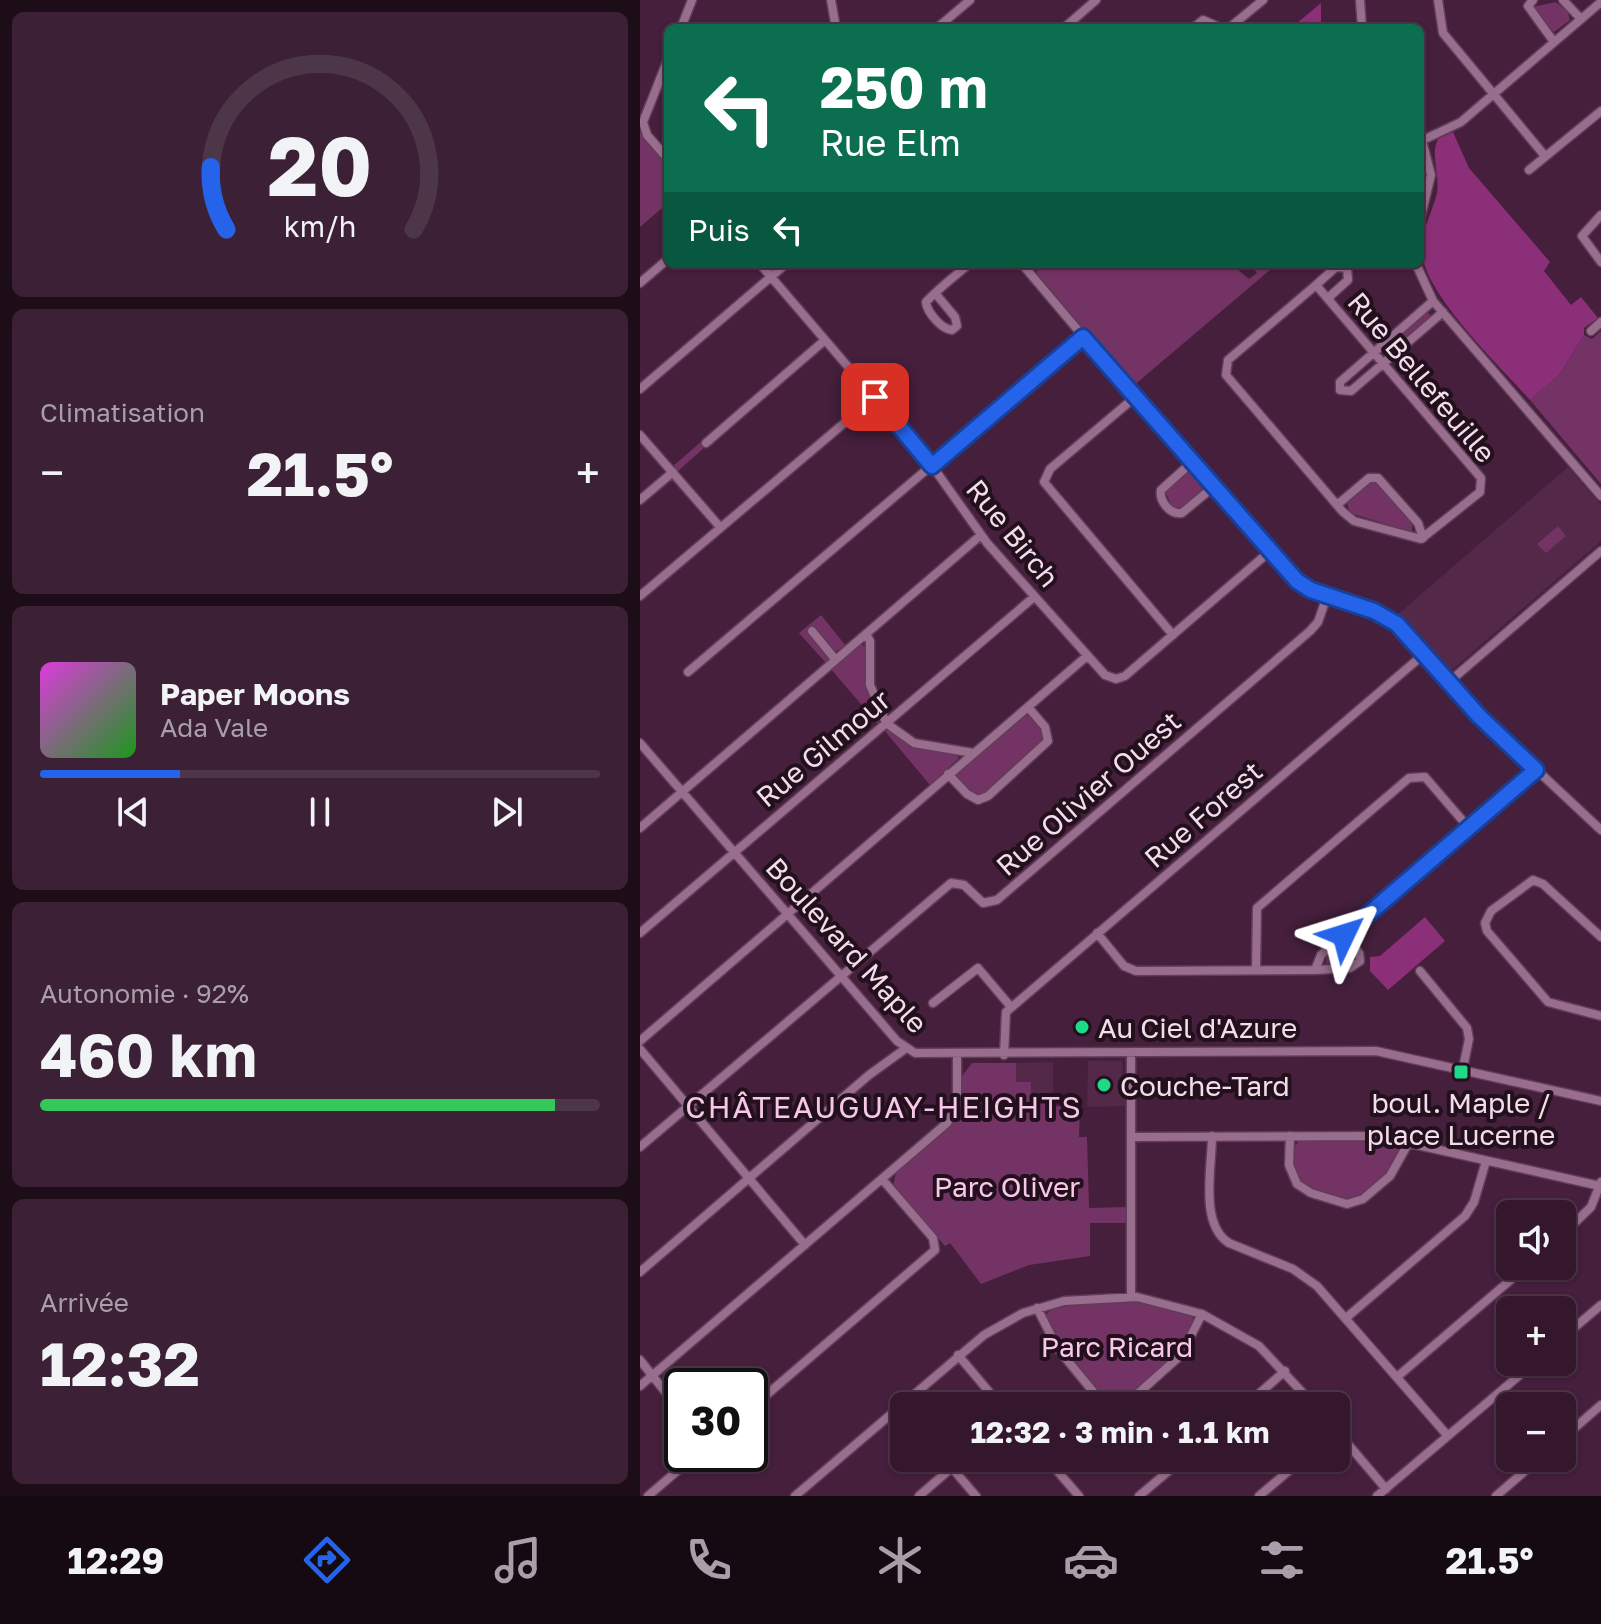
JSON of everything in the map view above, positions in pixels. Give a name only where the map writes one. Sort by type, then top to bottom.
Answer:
[{"type":"street","points":[[683,24],[692,0]]},
{"type":"street","points":[[831,0],[835,24]]},
{"type":"street","points":[[942,24],[970,0]]},
{"type":"street","points":[[1068,24],[1096,0]]},
{"type":"street","points":[[1232,24],[1263,0]]},
{"type":"street","points":[[1360,0],[1362,24]]},
{"type":"street","points":[[1438,0],[1443,33],[1545,156]]},
{"type":"street","points":[[1533,0],[1528,11],[1554,42]]},
{"type":"street","points":[[1563,0],[1581,19]]},
{"type":"street","points":[[1424,136],[1457,124],[1601,2]]},
{"type":"street","points":[[1073,20],[1076,24]]},
{"type":"street","points":[[664,69],[643,122],[647,135],[664,154]]},
{"type":"street","points":[[1529,170],[1601,111]]},
{"type":"street","points":[[1424,143],[1429,158],[1430,185],[1424,206]]},
{"type":"street","points":[[1601,215],[1582,236],[1601,262]]},
{"type":"street","points":[[640,283],[664,262]]},
{"type":"street","name":"Rue Birch","points":[[763,268],[932,466],[981,535],[1087,656],[1112,678],[1125,676],[1173,635]]},
{"type":"street","points":[[640,389],[781,268]]},
{"type":"street","points":[[935,293],[956,319],[957,326],[952,330],[944,328],[926,306],[935,293],[964,268]]},
{"type":"street","points":[[1025,268],[1212,488],[1297,581],[1327,596],[1387,617],[1536,770],[1601,830]]},
{"type":"street","name":"Rue Bellefeuille","points":[[1316,285],[1482,482],[1477,495],[1423,538],[1411,539],[1354,521],[1337,505],[1225,371],[1228,360],[1335,268]]},
{"type":"street","name":"Rue Bellefeuille","points":[[1328,298],[1348,280],[1347,268]]},
{"type":"street","points":[[1418,268],[1433,301],[1601,496]]},
{"type":"street","points":[[1433,301],[1340,382],[1340,390],[1349,393],[1443,312]]},
{"type":"street","points":[[1591,331],[1601,322]]},
{"type":"street","points":[[688,672],[1083,337]]},
{"type":"street","points":[[706,443],[825,340]]},
{"type":"street","points":[[640,596],[875,397]]},
{"type":"street","points":[[1134,398],[1050,469],[1044,482],[1173,635],[1269,552]]},
{"type":"street","points":[[640,435],[720,527]]},
{"type":"street","points":[[1191,463],[1161,490],[1161,498],[1169,509],[1182,513],[1212,488]]},
{"type":"street","points":[[640,500],[673,472]]},
{"type":"street","points":[[1337,505],[1369,478],[1378,478],[1418,523],[1423,538]]},
{"type":"street","points":[[640,828],[981,535]]},
{"type":"street","points":[[1449,682],[1601,551]]},
{"type":"street","name":"Rue Olivier Ouest","points":[[640,1147],[951,883],[962,884],[983,903],[997,900],[1310,631],[1318,622],[1327,596]]},
{"type":"street","name":"Rue Gilmour","points":[[640,933],[1034,597]]},
{"type":"street","points":[[812,631],[835,659]]},
{"type":"street","points":[[866,634],[870,641],[870,685],[886,723],[914,743],[973,753]]},
{"type":"street","name":"Rue Forest","points":[[1011,1007],[1424,654]]},
{"type":"street","points":[[640,1041],[786,912],[1087,656]]},
{"type":"street","points":[[948,774],[972,798],[988,796],[1048,741],[1047,730],[1028,707]]},
{"type":"street","name":"Boulevard Maple","points":[[640,743],[905,1049],[926,1055],[957,1056],[1376,1051],[1601,1101]]},
{"type":"street","points":[[1315,970],[1318,958],[1536,770]]},
{"type":"street","points":[[1256,970],[1257,908],[1409,778],[1425,777],[1469,828]]},
{"type":"street","points":[[1601,937],[1533,880],[1491,911],[1485,923],[1487,931],[1548,1002],[1601,1016]]},
{"type":"street","points":[[1097,933],[1132,971],[1350,968],[1360,961],[1359,953],[1344,935]]},
{"type":"street","points":[[933,1003],[978,968],[1011,1007],[1004,1016],[1004,1055]]},
{"type":"street","points":[[1420,971],[1467,1028],[1469,1039],[1463,1068]]},
{"type":"street","points":[[640,1049],[805,1245]]},
{"type":"street","points":[[640,1272],[869,1075],[905,1049]]},
{"type":"street","points":[[1131,1053],[1131,1297]]},
{"type":"street","points":[[640,1386],[955,1113],[957,1056]]},
{"type":"street","points":[[1131,1137],[1371,1135],[1409,1142],[1600,1184],[1591,1207],[1576,1221]]},
{"type":"street","points":[[1212,1136],[1211,1211],[1218,1233],[1229,1243],[1307,1277],[1447,1435]]},
{"type":"street","points":[[1290,1136],[1289,1165],[1297,1184],[1311,1193],[1347,1204],[1363,1199],[1390,1176],[1409,1142]]},
{"type":"street","points":[[1346,1318],[1465,1216],[1474,1202],[1486,1161]]},
{"type":"street","points":[[768,1393],[937,1247],[882,1179]]},
{"type":"street","points":[[1397,1377],[1511,1280]]},
{"type":"street","points":[[795,1496],[958,1355],[998,1326],[1037,1308],[1086,1298],[1131,1297],[1169,1303],[1202,1314],[1246,1336],[1303,1392]]},
{"type":"street","points":[[1576,1326],[1601,1305]]},
{"type":"street","points":[[1037,1308],[1054,1344],[1093,1392]]},
{"type":"street","points":[[1140,1392],[1181,1355],[1202,1314]]},
{"type":"street","points":[[958,1355],[989,1392]]},
{"type":"street","points":[[640,1360],[664,1391]]},
{"type":"street","points":[[1261,1392],[1285,1371]]},
{"type":"street","points":[[1377,1496],[1518,1376]]},
{"type":"street","points":[[1576,1427],[1601,1405]]},
{"type":"street","points":[[1350,1447],[1386,1489]]},
{"type":"street","points":[[648,1496],[676,1472]]},
{"type":"street","points":[[919,1496],[947,1472]]},
{"type":"street","points":[[955,1472],[976,1496]]},
{"type":"street","points":[[1058,1472],[1079,1496]]},
{"type":"street","points":[[1139,1496],[1167,1472]]},
{"type":"street","points":[[1259,1496],[1287,1472]]},
{"type":"street","points":[[1496,1496],[1524,1472]]},
{"type":"shaded area","points":[[1321,3],[1321,24],[1296,24]]},
{"type":"shaded area","points":[[1453,132],[1469,168],[1550,262],[1544,271],[1571,305],[1581,297],[1598,318],[1584,328],[1584,335],[1559,375],[1530,400],[1449,309],[1426,269],[1424,234],[1437,193],[1435,158],[1438,139]]},
{"type":"shaded area","points":[[1568,467],[1601,505],[1601,541],[1453,669],[1446,669],[1396,616]]},
{"type":"shaded area","points":[[1425,917],[1445,941],[1388,990],[1370,971],[1370,957],[1380,956]]},
{"type":"shaded area","points":[[1088,1061],[1122,1061],[1126,1106],[1087,1107]]},
{"type":"shaded area","points":[[1053,1062],[1053,1106],[1015,1105],[1016,1063]]},
{"type":"green space","points":[[1555,2],[1567,10],[1570,20],[1554,32],[1533,7]]},
{"type":"green space","points":[[640,132],[664,161],[664,206],[640,227]]},
{"type":"green space","points":[[1040,268],[1236,268],[1249,279],[1257,273],[1253,268],[1272,268],[1132,387],[1036,272]]},
{"type":"green space","points":[[1426,311],[1432,317],[1390,353],[1386,352],[1385,347]]},
{"type":"green space","points":[[1601,331],[1601,484],[1530,400],[1559,375],[1584,335],[1592,339]]},
{"type":"green space","points":[[702,441],[706,446],[677,472],[672,467]]},
{"type":"green space","points":[[1190,471],[1203,490],[1182,508],[1172,507],[1165,491]]},
{"type":"green space","points":[[1372,481],[1377,482],[1412,524],[1412,532],[1350,513],[1347,503]]},
{"type":"green space","points":[[1558,526],[1566,536],[1546,553],[1537,544]]},
{"type":"green space","points":[[821,615],[846,646],[834,652],[826,663],[799,633]]},
{"type":"green space","points":[[861,644],[866,647],[867,686],[879,716],[878,724],[830,668]]},
{"type":"green space","points":[[1030,715],[1042,728],[1045,738],[1040,746],[985,793],[976,795],[957,779],[956,773],[1021,717]]},
{"type":"green space","points":[[886,728],[911,746],[954,752],[959,758],[930,785],[884,730]]},
{"type":"green space","points":[[1342,945],[1355,959],[1346,964],[1326,964],[1326,957]]},
{"type":"green space","name":"Parc Oliver","points":[[972,1063],[1016,1063],[1016,1082],[1031,1082],[1031,1095],[1053,1094],[1053,1106],[1080,1107],[1079,1137],[1087,1137],[1089,1208],[1127,1207],[1127,1223],[1090,1223],[1090,1256],[1029,1265],[981,1284],[950,1243],[945,1246],[893,1187],[896,1172],[957,1117],[962,1076]]},
{"type":"green space","points":[[1302,1139],[1372,1139],[1397,1144],[1402,1150],[1373,1187],[1360,1196],[1345,1199],[1317,1193],[1297,1178],[1293,1167],[1293,1147]]},
{"type":"green space","name":"Parc Ricard","points":[[1133,1301],[1191,1314],[1194,1321],[1173,1357],[1134,1392],[1098,1392],[1059,1346],[1045,1315],[1055,1307]]},
{"type":"place","name":"Au Ciel d'Azure","points":[[1082,1027]]},
{"type":"place","name":"boul. Maple / place Lucerne","points":[[1461,1072]]},
{"type":"place","name":"Couche-Tard","points":[[1104,1085]]},
{"type":"district","name":"CHÂTEAUGUAY-HEIGHTS","points":[[884,1107]]},
{"type":"route","points":[[875,397],[932,466],[1083,337],[1212,488],[1297,581],[1306,588],[1374,611],[1397,624],[1479,716],[1536,770],[1344,935]]}]
